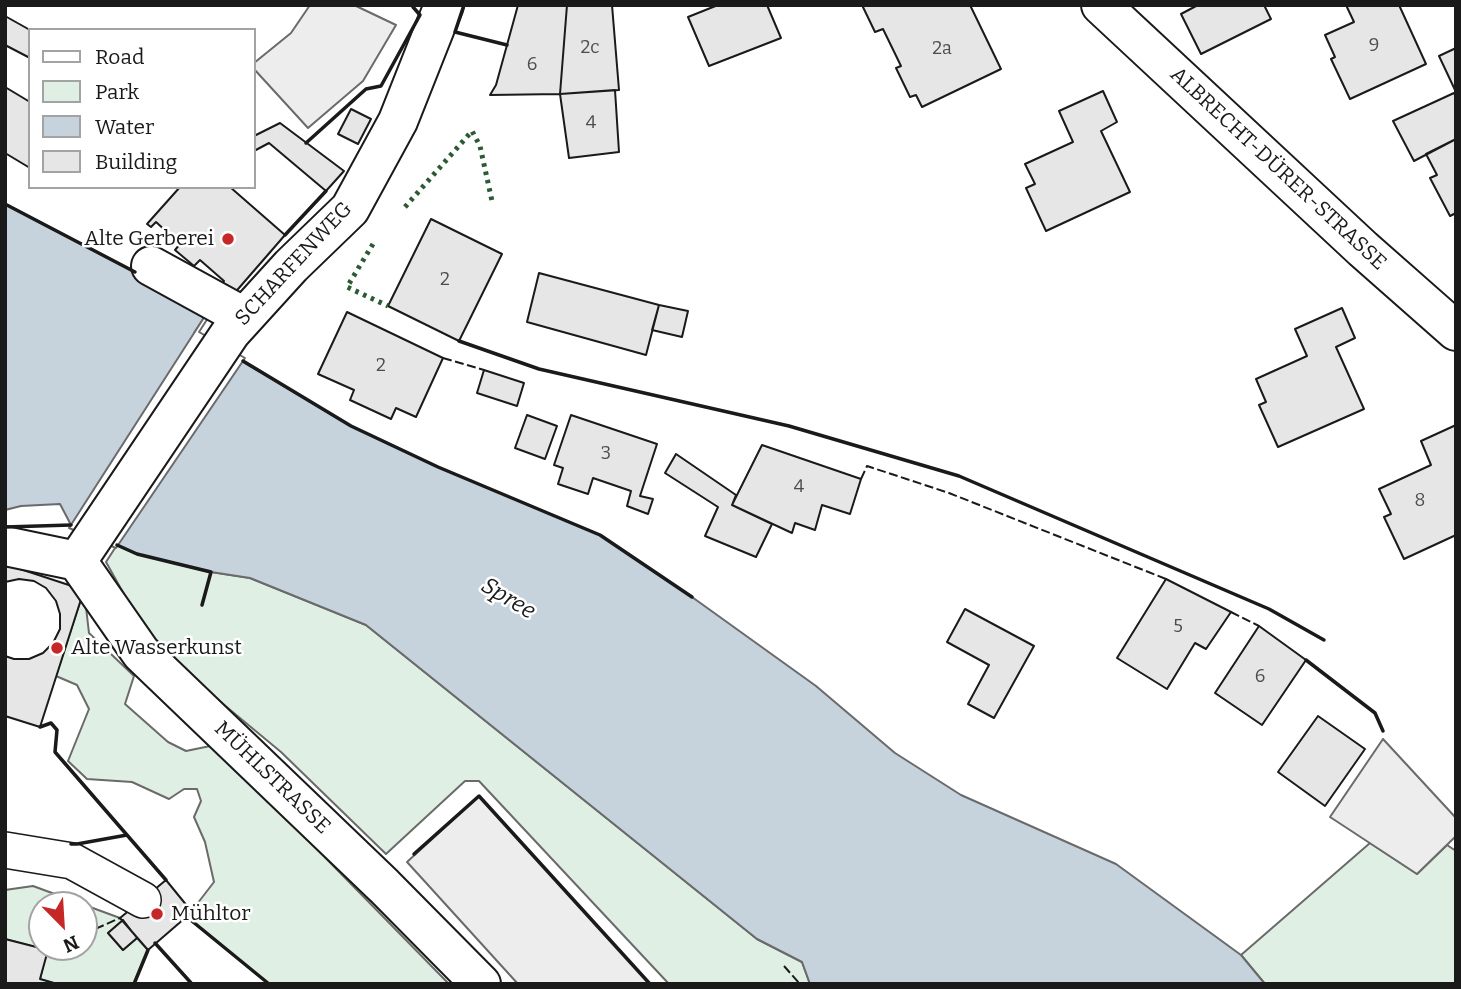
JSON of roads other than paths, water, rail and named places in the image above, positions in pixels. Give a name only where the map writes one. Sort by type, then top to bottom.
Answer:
[{"type":"street","name":"SCHARFENWEG","points":[[85,550],[237,325],[291,266],[350,209],[398,121],[444,5]]},
{"type":"street","name":"ALBRECHT-DÜRER-STRASSE","points":[[1101,5],[1363,249],[1456,331]]},
{"type":"street","points":[[151,266],[237,325]]},
{"type":"street","points":[[5,545],[85,550]]},
{"type":"street","name":"MÜHLSTRASSE","points":[[85,550],[141,653],[384,886],[481,984]]},
{"type":"street","points":[[5,850],[72,861],[143,900]]},
{"type":"water","name":"Spree","points":[[5,204],[143,276],[205,316],[194,333],[351,426],[438,467],[600,535],[816,686],[895,753],[961,795],[1116,864],[1241,955],[1265,984],[810,984],[802,962],[757,939],[366,625],[250,578],[211,572],[137,554],[71,525],[60,504],[21,506],[5,510]]},
{"type":"place","name":"Alte Gerberei","points":[[228,239]]},
{"type":"place","name":"Alte Wasserkunst","points":[[57,648]]},
{"type":"place","name":"Mühltor","points":[[157,914]]}]
